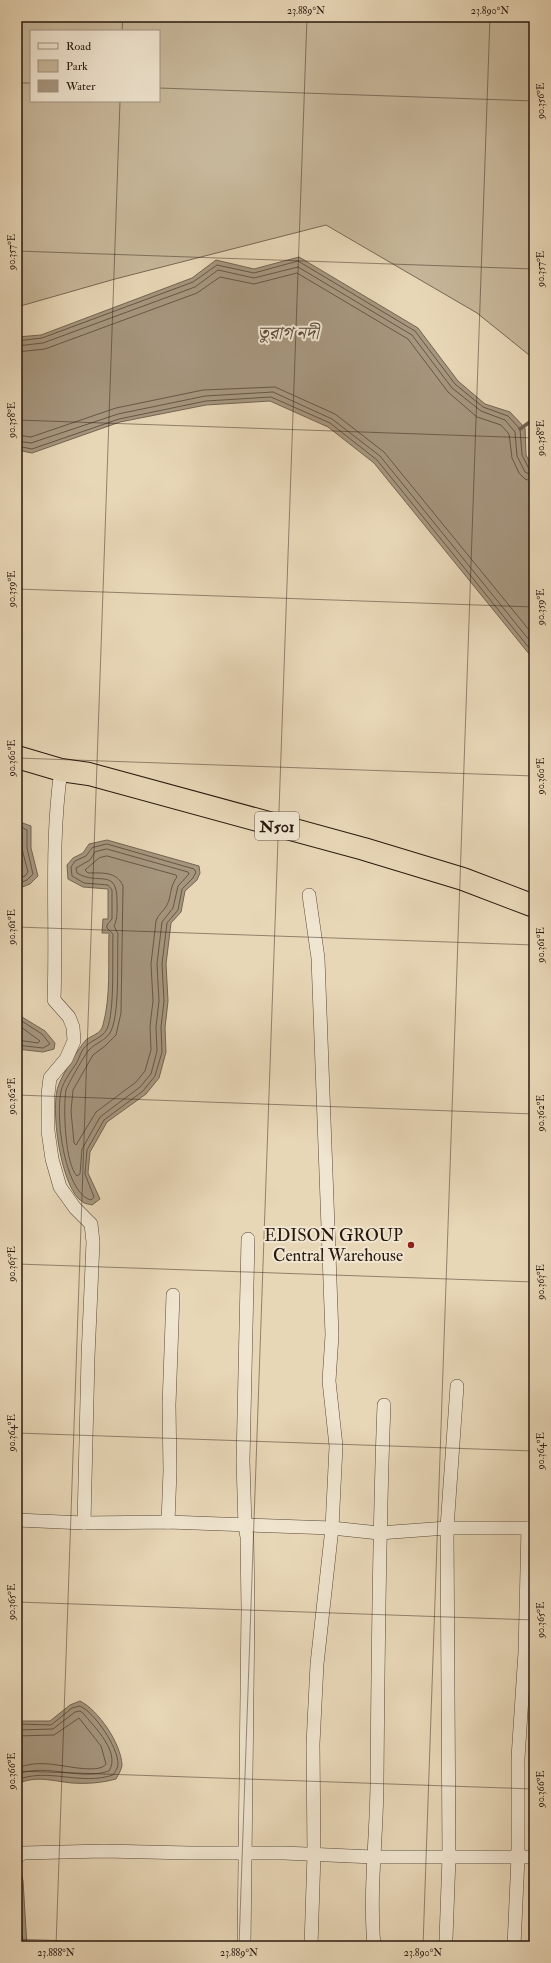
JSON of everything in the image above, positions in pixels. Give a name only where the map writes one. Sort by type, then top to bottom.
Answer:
[{"type":"highway","name":"N501","points":[[17,757],[61,770],[89,774],[364,849],[464,879],[534,906]]},
{"type":"street","points":[[61,770],[58,794],[53,885],[56,966],[54,1000],[69,1017],[73,1027],[74,1041],[66,1058],[50,1078],[48,1094],[48,1132],[52,1159],[60,1187],[75,1208],[91,1224],[93,1242],[88,1357],[84,1523]]},
{"type":"street","points":[[309,895],[318,958],[332,1335],[329,1381],[336,1446],[332,1528],[317,1664],[313,1744],[314,1854],[312,1946]]},
{"type":"street","points":[[244,1946],[248,1609],[247,1538],[245,1526],[243,1461],[248,1239]]},
{"type":"street","points":[[168,1522],[170,1472],[169,1405],[173,1294]]},
{"type":"street","points":[[446,1939],[449,1858],[446,1528],[457,1386]]},
{"type":"street","points":[[374,1946],[371,1913],[377,1782],[377,1673],[380,1586],[379,1533],[384,1405]]},
{"type":"street","points":[[17,1520],[84,1523],[168,1522],[332,1528],[379,1533],[446,1528],[531,1528],[518,1758],[518,1857],[514,1946]]},
{"type":"street","points":[[17,1857],[23,1853],[104,1851],[190,1853],[244,1852],[449,1858],[534,1857]]},
{"type":"green space","points":[[17,17],[534,17],[534,359],[477,313],[326,225],[115,279],[17,307]]},
{"type":"water","name":"তুরাগ নদী","points":[[299,257],[418,328],[458,381],[485,404],[510,412],[525,428],[526,455],[534,470],[534,660],[374,463],[328,427],[270,401],[206,405],[120,422],[32,453],[17,450],[17,337],[41,335],[192,278],[216,260],[254,269]]},
{"type":"water","points":[[17,821],[31,826],[31,848],[38,876],[30,884],[17,889]]},
{"type":"water","points":[[107,840],[199,866],[200,873],[197,880],[185,891],[181,912],[171,923],[166,964],[168,1001],[165,1028],[166,1052],[159,1078],[146,1094],[107,1122],[90,1152],[88,1173],[100,1199],[92,1205],[84,1203],[75,1195],[69,1182],[59,1147],[55,1110],[56,1095],[59,1084],[67,1068],[79,1048],[86,1040],[102,1028],[106,1014],[109,979],[109,933],[102,933],[103,919],[108,919],[108,889],[83,887],[68,879],[67,865],[73,858],[83,853],[89,844]]},
{"type":"water","points":[[17,1014],[45,1031],[55,1043],[54,1049],[43,1052],[17,1049]]},
{"type":"water","points":[[80,1701],[87,1705],[101,1719],[118,1747],[122,1765],[116,1779],[99,1782],[72,1783],[37,1779],[24,1781],[17,1784],[17,1719],[20,1721],[50,1721],[70,1705]]},
{"type":"water","points":[[17,1872],[21,1872],[23,1881],[27,1946],[17,1946]]},
{"type":"waterway","points":[[520,429],[534,419]]},
{"type":"place","name":"EDISON GROUP Central Warehouse","points":[[411,1245]]}]
